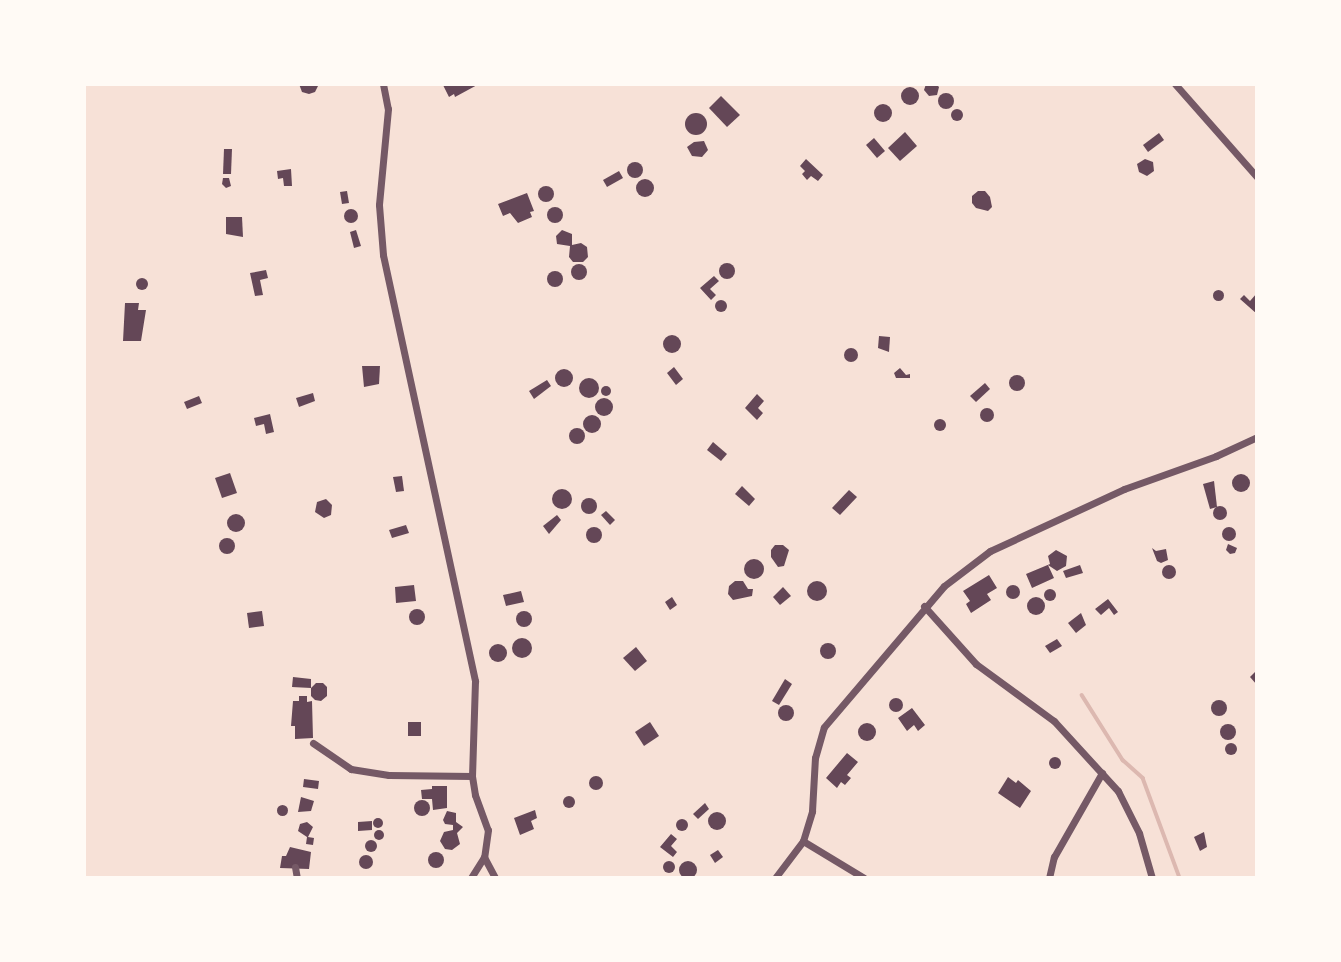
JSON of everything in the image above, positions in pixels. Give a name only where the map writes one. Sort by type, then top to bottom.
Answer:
[{"type":"street","points":[[383,84],[388,109],[379,205],[383,255],[411,372],[442,534],[475,681],[472,776],[475,794],[488,830],[484,857],[471,878]]},
{"type":"street","points":[[1175,84],[1257,177]]},
{"type":"street","points":[[775,878],[803,841],[812,810],[815,758],[824,727],[888,656],[924,606],[944,586],[990,551],[1124,489],[1216,456],[1257,437]]},
{"type":"street","points":[[924,606],[976,664],[1054,721],[1118,792],[1139,833],[1152,878]]},
{"type":"street","points":[[313,743],[351,769],[389,775],[472,776]]},
{"type":"street","points":[[1049,878],[1054,857],[1102,773]]},
{"type":"street","points":[[803,841],[864,878]]},
{"type":"street","points":[[484,857],[495,878]]},
{"type":"street","points":[[295,867],[297,878]]},
{"type":"building","points":[[299,84],[319,84],[315,92],[309,94],[302,92]]},
{"type":"building","points":[[479,84],[455,97],[454,94],[449,97],[443,85]]},
{"type":"building","points":[[926,84],[936,84],[939,87],[937,95],[929,96],[924,90]]},
{"type":"building","points":[[910,87],[916,90],[919,96],[916,102],[910,105],[904,102],[901,96],[904,90]]},
{"type":"building","points":[[943,93],[949,93],[954,101],[952,107],[943,109],[938,104],[938,98]]},
{"type":"building","points":[[721,96],[740,115],[727,127],[709,108]]},
{"type":"building","points":[[879,104],[887,104],[892,113],[890,120],[879,122],[874,117],[874,109]]},
{"type":"building","points":[[957,109],[963,115],[957,121],[951,115]]},
{"type":"building","points":[[696,113],[706,120],[707,124],[700,134],[696,135],[686,128],[685,124],[692,114]]},
{"type":"building","points":[[905,132],[917,146],[900,161],[888,148]]},
{"type":"building","points":[[1159,133],[1164,140],[1148,152],[1143,145]]},
{"type":"building","points":[[874,138],[885,151],[877,158],[866,145]]},
{"type":"building","points":[[704,141],[708,150],[702,157],[692,156],[687,147],[694,142]]},
{"type":"building","points":[[224,149],[232,149],[231,174],[223,174]]},
{"type":"building","points":[[806,159],[823,175],[818,181],[811,176],[807,180],[802,174],[805,171],[800,166]]},
{"type":"building","points":[[1145,159],[1153,162],[1154,171],[1147,176],[1139,172],[1137,164]]},
{"type":"building","points":[[635,162],[641,164],[641,176],[635,178],[629,176],[627,170],[629,164]]},
{"type":"building","points":[[291,169],[292,186],[284,186],[283,178],[278,179],[277,171]]},
{"type":"building","points":[[619,171],[623,178],[607,187],[603,180]]},
{"type":"building","points":[[223,178],[229,178],[231,186],[226,188],[222,184]]},
{"type":"building","points":[[645,179],[652,181],[652,195],[645,197],[638,195],[636,188],[638,181]]},
{"type":"building","points":[[543,186],[549,186],[554,194],[552,200],[543,202],[538,197],[538,191]]},
{"type":"building","points":[[347,191],[349,203],[342,204],[340,192]]},
{"type":"building","points":[[978,191],[985,191],[990,197],[992,207],[988,211],[976,208],[972,203],[972,196]]},
{"type":"building","points":[[527,193],[534,211],[530,212],[532,217],[518,223],[510,213],[503,216],[498,204]]},
{"type":"building","points":[[555,207],[561,209],[561,221],[555,223],[549,221],[547,215],[549,209]]},
{"type":"building","points":[[348,209],[354,209],[358,216],[354,223],[348,223],[344,219],[344,213]]},
{"type":"building","points":[[226,217],[242,217],[243,237],[226,234]]},
{"type":"building","points":[[356,230],[361,246],[354,248],[350,232]]},
{"type":"building","points":[[562,230],[572,234],[572,245],[581,243],[587,247],[588,257],[583,262],[573,262],[569,257],[570,246],[557,244],[556,236]]},
{"type":"building","points":[[727,263],[733,265],[733,277],[727,279],[721,277],[719,271],[721,265]]},
{"type":"building","points":[[579,264],[585,266],[585,278],[579,280],[573,278],[571,272],[573,266]]},
{"type":"building","points":[[266,270],[268,278],[260,280],[263,295],[255,296],[250,273]]},
{"type":"building","points":[[555,271],[561,273],[561,285],[555,287],[549,285],[547,279],[549,273]]},
{"type":"building","points":[[714,276],[719,281],[710,289],[716,295],[711,300],[700,288]]},
{"type":"building","points":[[142,278],[148,284],[142,290],[136,284]]},
{"type":"building","points":[[1218,289],[1224,295],[1218,301],[1212,295]]},
{"type":"building","points":[[1257,293],[1257,314],[1240,299],[1244,295],[1250,301]]},
{"type":"building","points":[[721,300],[727,306],[721,312],[715,306]]},
{"type":"building","points":[[125,303],[139,303],[138,310],[146,310],[141,341],[123,341]]},
{"type":"building","points":[[672,335],[678,338],[681,344],[678,350],[672,353],[666,350],[663,344],[666,338]]},
{"type":"building","points":[[879,336],[890,337],[889,352],[878,348]]},
{"type":"building","points":[[848,348],[854,348],[858,355],[854,362],[848,362],[844,358],[844,352]]},
{"type":"building","points":[[362,366],[380,366],[379,384],[364,387]]},
{"type":"building","points":[[674,367],[683,379],[676,385],[667,373]]},
{"type":"building","points":[[900,368],[906,375],[910,374],[910,378],[896,378],[894,373]]},
{"type":"building","points":[[560,369],[568,369],[573,378],[571,385],[560,387],[555,382],[555,374]]},
{"type":"building","points":[[1017,375],[1025,383],[1017,391],[1009,383]]},
{"type":"building","points":[[589,378],[596,381],[599,388],[596,395],[589,398],[582,395],[579,388],[582,381]]},
{"type":"building","points":[[547,380],[551,386],[534,399],[529,391]]},
{"type":"building","points":[[985,383],[990,389],[976,402],[970,396]]},
{"type":"building","points":[[606,386],[610,387],[610,395],[606,396],[602,395],[601,391],[602,387]]},
{"type":"building","points":[[313,393],[315,401],[299,407],[296,398]]},
{"type":"building","points":[[757,394],[764,401],[758,408],[763,413],[757,420],[745,408]]},
{"type":"building","points":[[199,396],[202,403],[187,409],[184,402]]},
{"type":"building","points":[[604,398],[610,401],[613,407],[610,413],[604,416],[598,413],[595,407],[598,401]]},
{"type":"building","points":[[984,408],[990,408],[994,415],[990,422],[984,422],[980,418],[980,412]]},
{"type":"building","points":[[270,414],[274,432],[266,434],[264,424],[256,426],[254,418]]},
{"type":"building","points":[[592,415],[598,418],[601,424],[598,430],[592,433],[586,430],[583,424],[586,418]]},
{"type":"building","points":[[940,419],[946,425],[940,431],[934,425]]},
{"type":"building","points":[[577,428],[585,436],[577,444],[569,436]]},
{"type":"building","points":[[713,442],[727,454],[721,461],[707,450]]},
{"type":"building","points":[[230,473],[237,493],[222,498],[215,478]]},
{"type":"building","points":[[1241,474],[1247,477],[1250,483],[1247,489],[1241,492],[1235,489],[1232,483],[1235,477]]},
{"type":"building","points":[[402,476],[404,491],[396,492],[393,477]]},
{"type":"building","points":[[1214,481],[1217,507],[1210,509],[1203,484]]},
{"type":"building","points":[[742,486],[755,499],[749,506],[735,494]]},
{"type":"building","points":[[562,489],[569,492],[572,499],[569,506],[562,509],[555,506],[552,499],[555,492]]},
{"type":"building","points":[[849,490],[857,497],[840,515],[832,508]]},
{"type":"building","points":[[586,498],[592,498],[597,506],[595,512],[586,514],[581,509],[581,503]]},
{"type":"building","points":[[326,499],[332,505],[331,515],[324,518],[315,512],[317,502]]},
{"type":"building","points":[[1217,506],[1223,506],[1227,513],[1223,520],[1217,520],[1213,516],[1213,510]]},
{"type":"building","points":[[606,511],[615,520],[610,525],[601,515]]},
{"type":"building","points":[[232,514],[240,514],[245,523],[243,530],[232,532],[227,527],[227,519]]},
{"type":"building","points":[[557,515],[561,520],[549,534],[543,526]]},
{"type":"building","points":[[406,525],[409,533],[392,538],[389,530]]},
{"type":"building","points":[[594,527],[600,529],[600,541],[594,543],[588,541],[586,535],[588,529]]},
{"type":"building","points":[[1229,527],[1234,529],[1234,539],[1229,541],[1224,539],[1222,534],[1224,529]]},
{"type":"building","points":[[227,538],[235,546],[227,554],[219,546]]},
{"type":"building","points":[[1228,544],[1237,548],[1235,553],[1230,554],[1226,550]]},
{"type":"building","points":[[775,545],[783,545],[789,550],[784,566],[778,567],[771,557],[771,550]]},
{"type":"building","points":[[1152,548],[1156,551],[1166,549],[1168,560],[1161,563],[1157,561]]},
{"type":"building","points":[[1056,550],[1067,556],[1066,566],[1057,571],[1048,565],[1054,578],[1032,588],[1026,574],[1050,564],[1048,556]]},
{"type":"building","points":[[754,559],[761,562],[764,569],[761,576],[754,579],[747,576],[744,569],[747,562]]},
{"type":"building","points":[[1080,565],[1083,573],[1066,578],[1063,571]]},
{"type":"building","points":[[1166,565],[1172,565],[1176,572],[1172,579],[1166,579],[1162,575],[1162,569]]},
{"type":"building","points":[[989,575],[997,588],[987,594],[991,600],[971,613],[966,604],[970,601],[963,591]]},
{"type":"building","points":[[735,581],[743,581],[748,589],[753,589],[752,596],[733,600],[728,594],[729,586]]},
{"type":"building","points":[[817,581],[824,584],[827,591],[824,598],[817,601],[810,598],[807,591],[810,584]]},
{"type":"building","points":[[414,585],[416,601],[396,603],[395,587]]},
{"type":"building","points":[[1013,585],[1018,587],[1018,597],[1013,599],[1008,597],[1006,592],[1008,587]]},
{"type":"building","points":[[783,587],[791,596],[780,605],[773,597]]},
{"type":"building","points":[[1050,589],[1056,595],[1050,601],[1044,595]]},
{"type":"building","points":[[521,591],[524,602],[506,606],[503,595]]},
{"type":"building","points":[[672,597],[677,605],[670,610],[665,602]]},
{"type":"building","points":[[1036,597],[1042,600],[1045,606],[1042,612],[1036,615],[1030,612],[1027,606],[1030,600]]},
{"type":"building","points":[[1108,599],[1118,612],[1114,615],[1109,608],[1101,615],[1095,609]]},
{"type":"building","points":[[417,609],[423,611],[423,623],[417,625],[411,623],[409,617],[411,611]]},
{"type":"building","points":[[262,611],[264,626],[249,628],[247,613]]},
{"type":"building","points":[[521,611],[527,611],[532,619],[530,625],[521,627],[516,622],[516,616]]},
{"type":"building","points":[[1081,613],[1086,625],[1076,633],[1068,623]]},
{"type":"building","points":[[522,638],[529,641],[532,648],[529,655],[522,658],[515,655],[512,648],[515,641]]},
{"type":"building","points":[[1057,639],[1062,646],[1050,653],[1045,646]]},
{"type":"building","points":[[828,643],[834,645],[834,657],[828,659],[822,657],[820,651],[822,645]]},
{"type":"building","points":[[498,644],[504,647],[507,653],[504,659],[498,662],[492,659],[489,653],[492,647]]},
{"type":"building","points":[[636,647],[647,661],[635,671],[623,658]]},
{"type":"building","points":[[1257,670],[1257,685],[1250,677]]},
{"type":"building","points":[[293,677],[311,679],[311,688],[292,687]]},
{"type":"building","points":[[785,679],[792,684],[779,705],[772,701]]},
{"type":"building","points":[[316,683],[323,683],[327,687],[327,696],[321,701],[315,700],[311,696],[311,688]]},
{"type":"building","points":[[299,696],[307,696],[307,702],[312,701],[313,738],[295,739],[295,726],[291,726],[293,701],[299,701]]},
{"type":"building","points":[[893,698],[899,698],[903,705],[899,712],[893,712],[889,708],[889,702]]},
{"type":"building","points":[[1219,700],[1225,702],[1225,714],[1219,716],[1213,714],[1211,708],[1213,702]]},
{"type":"building","points":[[786,705],[794,713],[786,721],[778,713]]},
{"type":"building","points":[[912,708],[925,725],[918,731],[914,725],[907,731],[898,718]]},
{"type":"building","points":[[408,722],[421,722],[421,736],[408,736]]},
{"type":"building","points":[[650,722],[659,736],[644,746],[635,732]]},
{"type":"building","points":[[863,723],[871,723],[876,732],[874,739],[863,741],[858,736],[858,728]]},
{"type":"building","points":[[1225,724],[1231,724],[1236,732],[1234,738],[1225,740],[1220,735],[1220,729]]},
{"type":"building","points":[[1231,743],[1237,749],[1231,755],[1225,749]]},
{"type":"building","points":[[847,753],[858,762],[847,775],[851,778],[845,785],[841,782],[837,788],[826,778]]},
{"type":"building","points":[[1055,757],[1061,763],[1055,769],[1049,763]]},
{"type":"building","points":[[596,776],[601,778],[601,788],[596,790],[591,788],[589,783],[591,778]]},
{"type":"building","points":[[1008,777],[1016,783],[1018,780],[1031,791],[1020,808],[998,793]]},
{"type":"building","points":[[304,779],[319,781],[318,789],[303,787]]},
{"type":"building","points":[[432,786],[447,786],[447,808],[433,810],[432,799],[422,799],[421,790],[432,789]]},
{"type":"building","points":[[569,796],[575,802],[569,808],[563,802]]},
{"type":"building","points":[[301,797],[314,801],[311,811],[298,812]]},
{"type":"building","points":[[422,800],[428,802],[428,814],[422,816],[416,814],[414,808],[416,802]]},
{"type":"building","points":[[705,803],[709,809],[698,819],[693,814]]},
{"type":"building","points":[[282,805],[286,806],[286,814],[282,815],[278,814],[277,810],[278,806]]},
{"type":"building","points":[[535,810],[537,818],[531,821],[534,829],[520,835],[514,818]]},
{"type":"building","points":[[447,811],[456,813],[456,822],[463,827],[457,833],[460,844],[452,850],[445,849],[440,841],[444,832],[453,830],[453,825],[445,824],[443,820]]},
{"type":"building","points":[[717,812],[723,815],[726,821],[723,827],[717,830],[711,827],[708,821],[711,815]]},
{"type":"building","points":[[378,818],[382,819],[382,827],[378,828],[374,827],[373,823],[374,819]]},
{"type":"building","points":[[682,819],[688,825],[682,831],[676,825]]},
{"type":"building","points":[[372,821],[372,830],[358,831],[358,822]]},
{"type":"building","points":[[307,822],[313,827],[308,837],[314,838],[313,845],[306,844],[307,837],[298,831],[300,824]]},
{"type":"building","points":[[379,830],[383,831],[383,839],[379,840],[375,839],[374,835],[375,831]]},
{"type":"building","points":[[1204,832],[1207,847],[1200,851],[1194,837]]},
{"type":"building","points":[[671,834],[677,839],[671,846],[677,852],[673,857],[660,847]]},
{"type":"building","points":[[366,841],[376,841],[376,851],[366,851]]},
{"type":"building","points":[[290,847],[311,852],[309,869],[280,868],[282,856],[286,856]]},
{"type":"building","points":[[718,850],[723,857],[715,863],[710,855]]},
{"type":"building","points":[[433,852],[439,852],[444,860],[442,866],[433,868],[428,863],[428,857]]},
{"type":"building","points":[[363,855],[369,855],[373,862],[369,869],[363,869],[359,865],[359,859]]},
{"type":"building","points":[[669,861],[675,867],[669,873],[663,867]]},
{"type":"building","points":[[688,861],[694,864],[697,870],[694,876],[688,879],[682,876],[679,870],[682,864]]},
{"type":"waterway","points":[[1082,695],[1123,760],[1143,778],[1180,878]]}]
